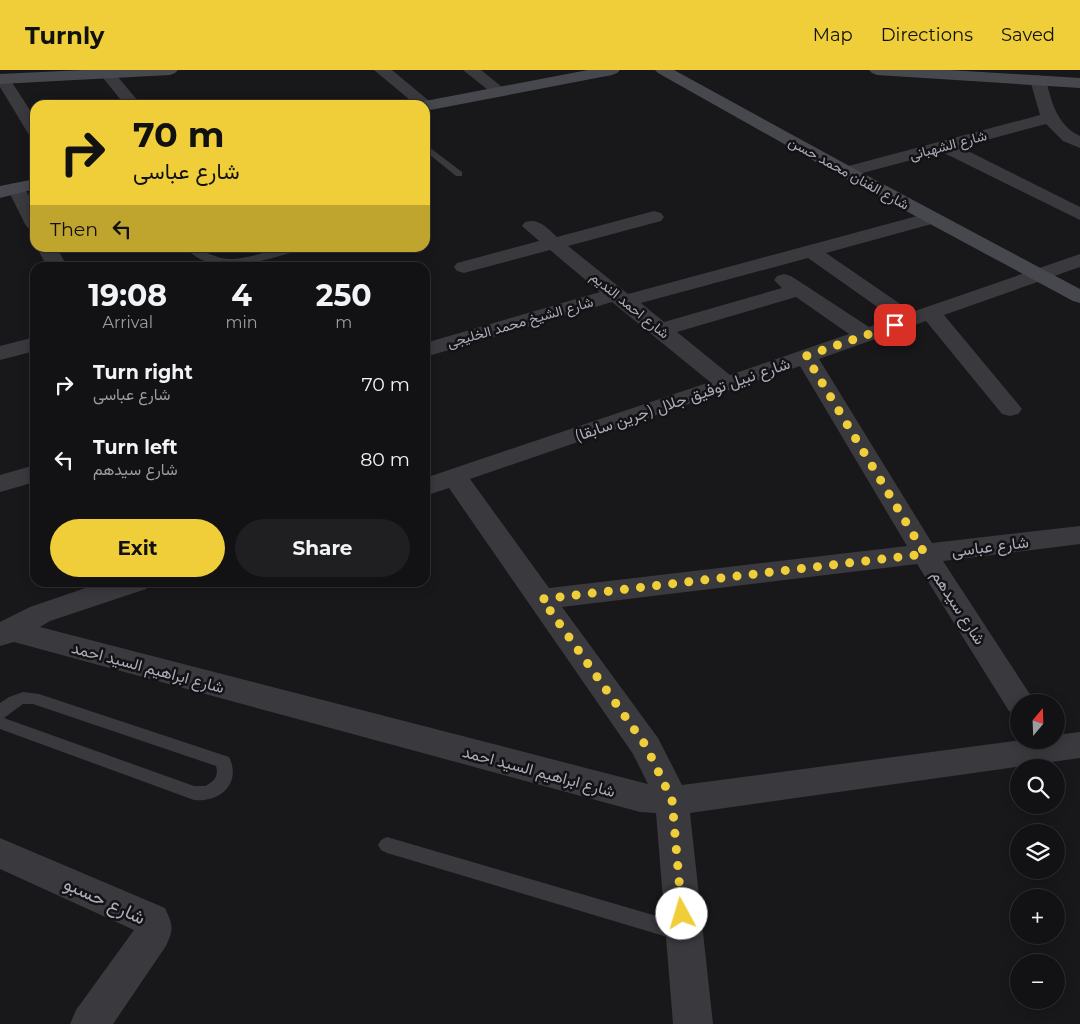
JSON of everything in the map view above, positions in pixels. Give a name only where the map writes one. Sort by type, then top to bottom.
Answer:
[{"type":"street","points":[[1,79],[170,70]]},
{"type":"street","points":[[382,70],[419,100]]},
{"type":"street","points":[[471,70],[499,91]]},
{"type":"street","points":[[430,104],[612,70]]},
{"type":"street","name":"شارع الفنان محمد حسن","points":[[663,70],[846,172],[1080,298]]},
{"type":"street","points":[[877,70],[1080,83]]},
{"type":"street","points":[[108,74],[129,100]]},
{"type":"street","points":[[1,79],[30,123]]},
{"type":"street","points":[[1038,80],[1048,118],[1062,132],[1080,143]]},
{"type":"street","name":"شارع الشهبانى","points":[[846,172],[1048,118]]},
{"type":"street","points":[[944,146],[1080,214]]},
{"type":"street","points":[[30,185],[8,190],[30,218]]},
{"type":"street","points":[[464,267],[654,217]]},
{"type":"street","name":"شارع الشيخ محمد الخليجى","points":[[430,349],[620,297],[761,264],[932,218]]},
{"type":"street","name":"شارع احمد النديم","points":[[532,226],[727,384]]},
{"type":"street","points":[[811,251],[920,316],[1010,409]]},
{"type":"street","name":"شارع نبيل توفيق جلال (جرين سابقا)","points":[[430,486],[454,476],[727,384],[1080,260]]},
{"type":"street","points":[[761,264],[866,335]]},
{"type":"street","points":[[662,330],[799,290]]},
{"type":"street","points":[[0,353],[30,345]]},
{"type":"street","name":"شارع سيدهم","points":[[806,356],[925,554],[1015,694]]},
{"type":"street","points":[[0,484],[30,475]]},
{"type":"street","points":[[454,476],[646,746],[672,800],[693,1024]]},
{"type":"street","name":"شارع عباسى","points":[[542,599],[1080,535]]},
{"type":"street","points":[[5,633],[40,614],[121,587]]},
{"type":"street","name":"شارع ابراهيم السيد احمد","points":[[5,633],[640,798],[672,800],[702,798],[1031,749]]},
{"type":"street","name":"شارع حسبو","points":[[0,853],[152,920],[154,924],[153,934],[90,1024]]},
{"type":"lane","points":[[430,151],[459,174]]},
{"type":"lane","points":[[195,252],[210,260],[228,262],[246,261],[281,252]]},
{"type":"lane","points":[[0,713],[13,701],[20,698],[33,698],[217,760],[222,762],[226,772],[217,788],[200,794],[194,793],[0,724]]},
{"type":"lane","points":[[387,845],[684,934]]},
{"type":"route","points":[[682,914],[672,800],[646,746],[542,599],[925,554],[806,356],[895,325]]}]
